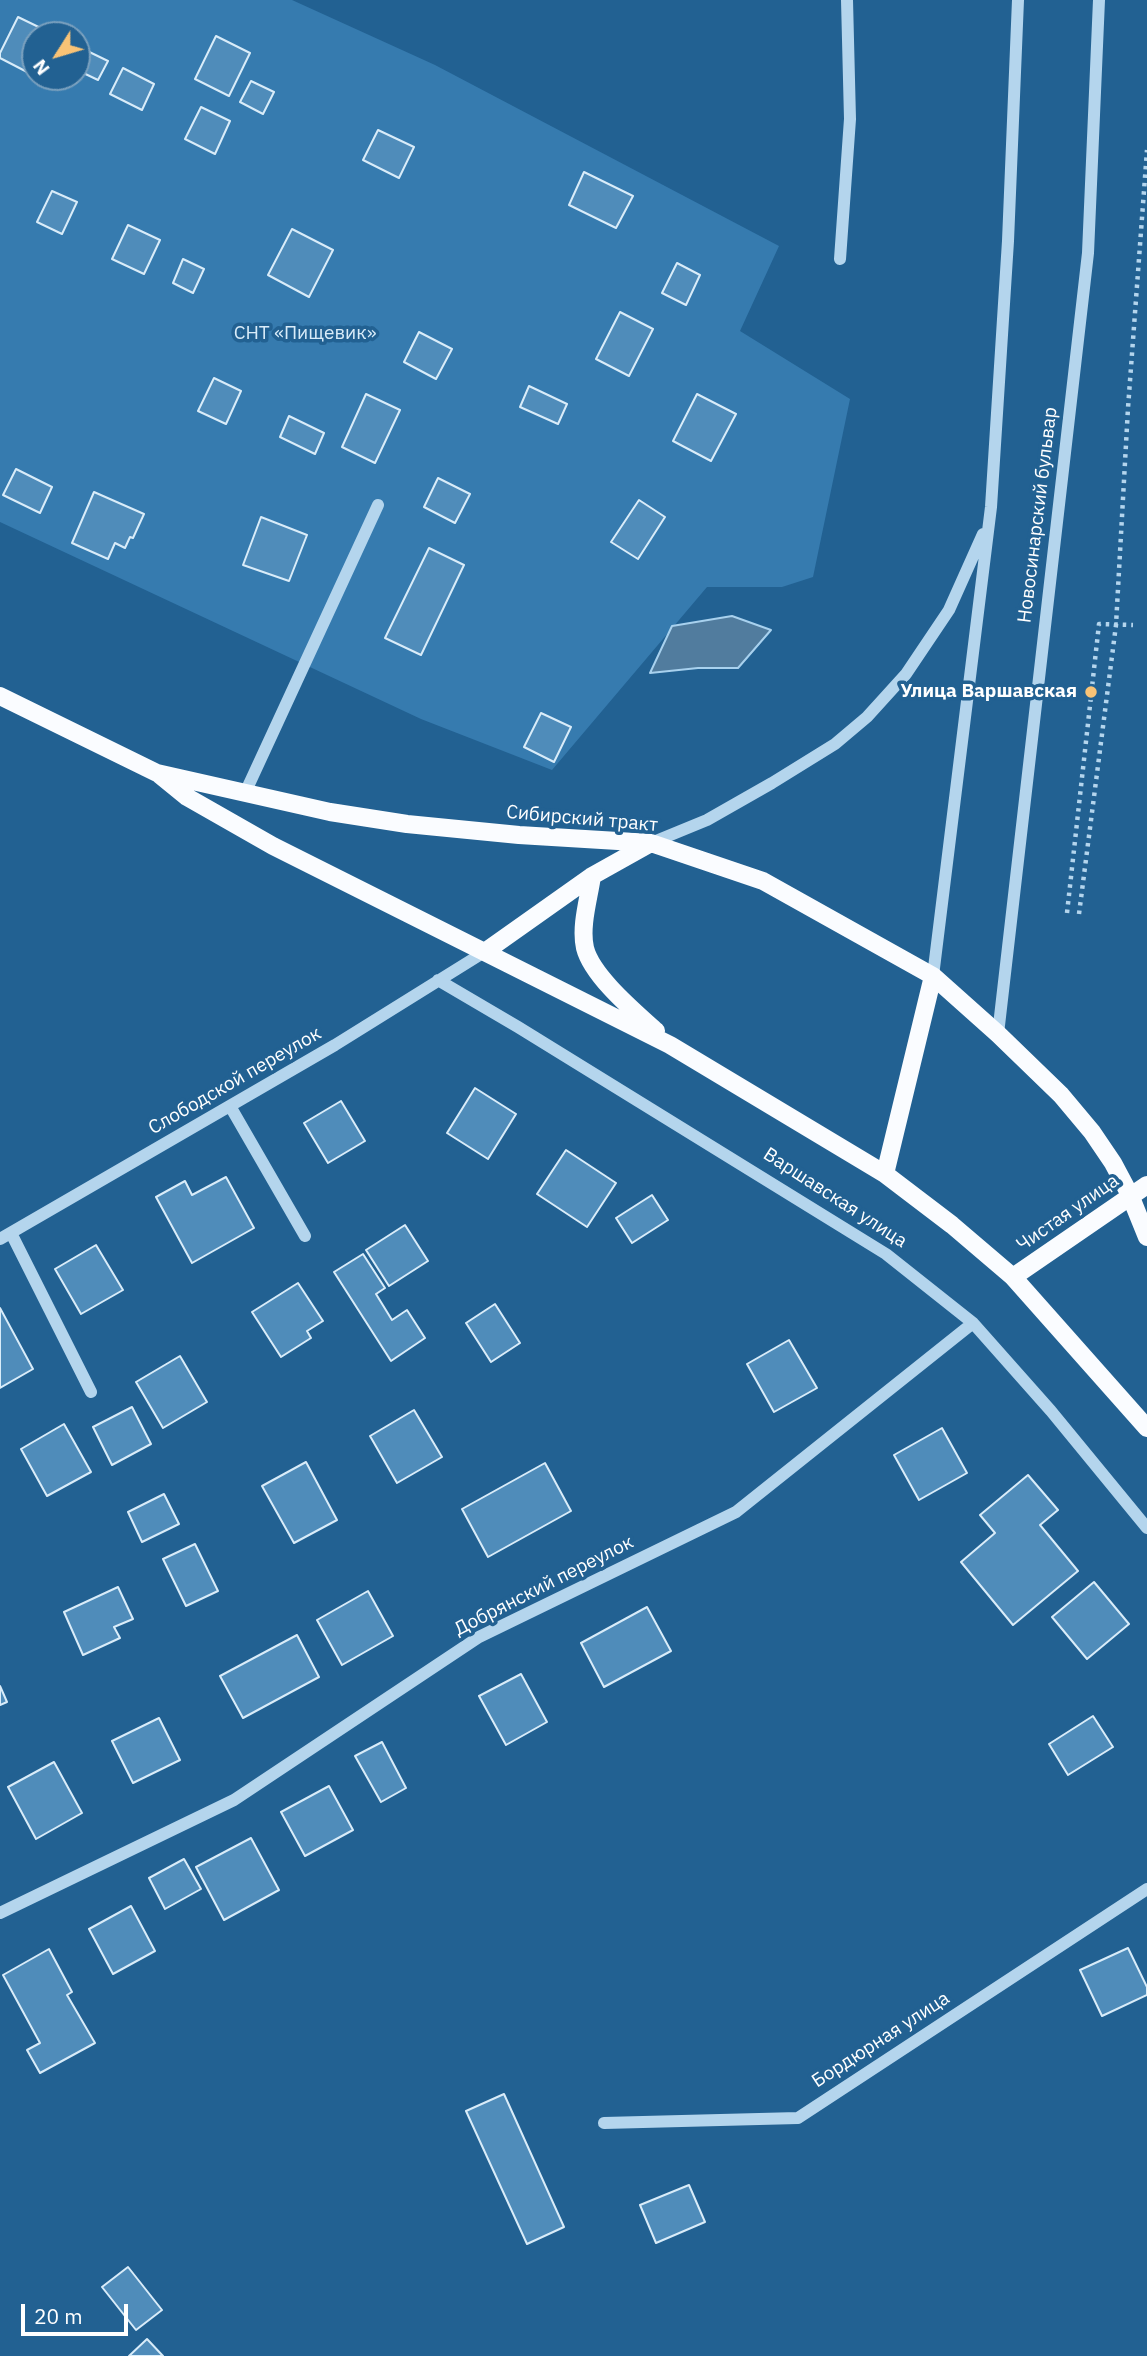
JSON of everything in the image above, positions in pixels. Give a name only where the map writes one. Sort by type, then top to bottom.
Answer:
[{"type":"main road","name":"Сибирский тракт","points":[[0,696],[157,773],[187,797],[273,846],[670,1045],[885,1174],[952,1225],[1013,1277]]},
{"type":"main road","name":"Сибирский тракт","points":[[157,773],[330,812],[407,824],[519,835],[651,843],[763,881],[933,976],[1061,1095],[1091,1132],[1130,1195]]},
{"type":"main road","points":[[486,951],[592,876],[651,843]]},
{"type":"main road","points":[[592,876],[585,925],[585,948],[597,970],[617,996],[670,1045]]},
{"type":"main road","points":[[885,1174],[933,976]]},
{"type":"main road","name":"Чистая улица","points":[[1013,1277],[1147,1185]]},
{"type":"main road","points":[[1130,1195],[1147,1237]]},
{"type":"main road","points":[[1013,1277],[1147,1428]]},
{"type":"street","points":[[840,259],[850,119],[847,0]]},
{"type":"street","points":[[933,976],[991,507],[1008,241],[1018,0]]},
{"type":"street","name":"Новосинарский бульвар","points":[[998,1034],[1088,253],[1099,0]]},
{"type":"street","points":[[245,793],[378,505]]},
{"type":"street","points":[[651,843],[707,820],[772,783],[835,744],[867,717],[906,674],[948,610],[981,538],[991,507]]},
{"type":"street","name":"Слободской переулок","points":[[5,1236],[335,1045],[486,951]]},
{"type":"street","name":"Варшавская улица","points":[[438,980],[551,1046],[887,1254],[973,1324],[1051,1411],[1147,1528]]},
{"type":"street","points":[[230,1106],[305,1236]]},
{"type":"street","points":[[5,1236],[91,1392]]},
{"type":"street","name":"Добрянский переулок","points":[[0,1913],[234,1800],[479,1637],[736,1512],[973,1324]]},
{"type":"street","name":"Бордюрная улица","points":[[604,2123],[798,2118],[1147,1889]]},
{"type":"path","points":[[1079,914],[1116,625],[1128,408],[1147,150]]},
{"type":"path","points":[[1067,913],[1099,624],[1133,625]]},
{"type":"green space","name":"СНТ «Пищевик»","points":[[0,0],[292,0],[435,65],[779,246],[740,331],[850,399],[813,577],[782,587],[707,587],[552,770],[421,719],[0,522]]},
{"type":"shaded area","points":[[732,616],[771,630],[738,668],[698,668],[650,673],[672,626]]},
{"type":"building","points":[[18,17],[26,21],[21,21],[21,69],[0,58]]},
{"type":"building","points":[[216,36],[250,53],[229,96],[195,79]]},
{"type":"building","points":[[91,53],[108,61],[98,80],[91,77]]},
{"type":"building","points":[[123,68],[154,84],[142,110],[110,94]]},
{"type":"building","points":[[251,81],[274,92],[263,114],[240,102]]},
{"type":"building","points":[[201,107],[230,121],[215,154],[185,139]]},
{"type":"building","points":[[378,130],[414,147],[399,178],[363,160]]},
{"type":"building","points":[[584,172],[633,196],[616,228],[569,205]]},
{"type":"building","points":[[52,191],[77,202],[62,234],[37,222]]},
{"type":"building","points":[[128,225],[160,240],[144,274],[112,259]]},
{"type":"building","points":[[292,229],[333,250],[309,297],[268,275]]},
{"type":"building","points":[[183,259],[204,269],[193,293],[173,283]]},
{"type":"building","points":[[677,263],[700,275],[686,305],[662,293]]},
{"type":"building","points":[[620,312],[653,329],[629,376],[596,359]]},
{"type":"building","points":[[419,332],[452,349],[436,379],[404,362]]},
{"type":"building","points":[[214,378],[241,391],[226,424],[198,411]]},
{"type":"building","points":[[529,386],[567,404],[558,424],[520,407]]},
{"type":"building","points":[[366,394],[400,410],[375,463],[342,447]]},
{"type":"building","points":[[697,394],[736,414],[711,461],[673,441]]},
{"type":"building","points":[[289,416],[324,433],[315,454],[280,437]]},
{"type":"building","points":[[16,469],[52,487],[40,513],[3,495]]},
{"type":"building","points":[[438,478],[470,494],[455,523],[424,507]]},
{"type":"building","points":[[94,492],[144,514],[133,538],[130,537],[125,548],[115,543],[108,559],[72,543]]},
{"type":"building","points":[[639,500],[665,517],[638,559],[611,542]]},
{"type":"building","points":[[261,517],[307,535],[289,581],[243,565]]},
{"type":"building","points":[[429,548],[464,565],[421,655],[385,638]]},
{"type":"building","points":[[541,713],[571,727],[554,762],[524,747]]},
{"type":"building","points":[[475,1088],[516,1114],[488,1159],[447,1133]]},
{"type":"building","points":[[341,1101],[365,1141],[328,1163],[304,1123]]},
{"type":"building","points":[[566,1150],[616,1183],[587,1227],[537,1194]]},
{"type":"building","points":[[226,1177],[254,1228],[192,1263],[156,1197],[185,1181],[192,1195]]},
{"type":"building","points":[[652,1195],[668,1220],[632,1243],[616,1218]]},
{"type":"building","points":[[405,1225],[428,1261],[389,1286],[366,1250]]},
{"type":"building","points":[[96,1245],[123,1290],[81,1314],[55,1269]]},
{"type":"building","points":[[363,1254],[385,1288],[376,1294],[392,1320],[407,1310],[425,1338],[391,1361],[334,1272]]},
{"type":"building","points":[[298,1283],[323,1321],[307,1331],[311,1338],[281,1357],[252,1312]]},
{"type":"building","points":[[495,1304],[520,1343],[491,1362],[466,1323]]},
{"type":"building","points":[[0,1308],[33,1369],[0,1388]]},
{"type":"building","points":[[789,1340],[817,1388],[774,1412],[747,1364]]},
{"type":"building","points":[[180,1356],[207,1402],[163,1428],[136,1382]]},
{"type":"building","points":[[132,1407],[151,1444],[112,1465],[93,1427]]},
{"type":"building","points":[[414,1410],[442,1457],[397,1483],[370,1436]]},
{"type":"building","points":[[64,1424],[91,1472],[47,1496],[21,1449]]},
{"type":"building","points":[[942,1428],[967,1473],[919,1500],[894,1455]]},
{"type":"building","points":[[306,1462],[337,1520],[294,1543],[262,1486]]},
{"type":"building","points":[[545,1463],[571,1511],[488,1557],[462,1509]]},
{"type":"building","points":[[1028,1475],[1058,1510],[1040,1525],[1078,1571],[1013,1625],[961,1562],[995,1533],[980,1515]]},
{"type":"building","points":[[164,1494],[179,1524],[142,1542],[128,1512]]},
{"type":"building","points":[[195,1544],[218,1591],[186,1606],[163,1559]]},
{"type":"building","points":[[1094,1582],[1129,1624],[1087,1659],[1052,1617]]},
{"type":"building","points":[[118,1587],[133,1619],[114,1627],[120,1638],[83,1655],[64,1612]]},
{"type":"building","points":[[368,1591],[393,1636],[342,1665],[317,1620]]},
{"type":"building","points":[[647,1607],[671,1651],[604,1687],[581,1643]]},
{"type":"building","points":[[297,1635],[319,1677],[243,1718],[220,1676]]},
{"type":"building","points":[[521,1674],[547,1722],[506,1745],[479,1696]]},
{"type":"building","points":[[0,1686],[7,1702],[0,1705]]},
{"type":"building","points":[[1093,1716],[1113,1747],[1068,1775],[1049,1744]]},
{"type":"building","points":[[159,1718],[180,1760],[133,1783],[112,1741]]},
{"type":"building","points":[[382,1742],[406,1788],[381,1802],[355,1756]]},
{"type":"building","points":[[54,1762],[82,1813],[36,1839],[8,1787]]},
{"type":"building","points":[[329,1786],[353,1830],[305,1856],[281,1812]]},
{"type":"building","points":[[251,1838],[279,1890],[224,1920],[196,1867]]},
{"type":"building","points":[[184,1859],[201,1889],[165,1909],[149,1878]]},
{"type":"building","points":[[131,1906],[155,1951],[113,1974],[89,1929]]},
{"type":"building","points":[[1128,1948],[1147,1987],[1147,1995],[1102,2016],[1080,1970]]},
{"type":"building","points":[[49,1949],[72,1992],[67,1995],[95,2043],[40,2073],[27,2050],[40,2043],[3,1975]]},
{"type":"building","points":[[504,2094],[564,2227],[527,2244],[466,2111]]},
{"type":"building","points":[[689,2185],[705,2222],[656,2243],[640,2205]]},
{"type":"building","points":[[128,2267],[162,2310],[136,2330],[102,2287]]},
{"type":"building","points":[[147,2339],[163,2356],[129,2356]]},
{"type":"place","name":"Улица Варшавская","points":[[1091,692]]}]
